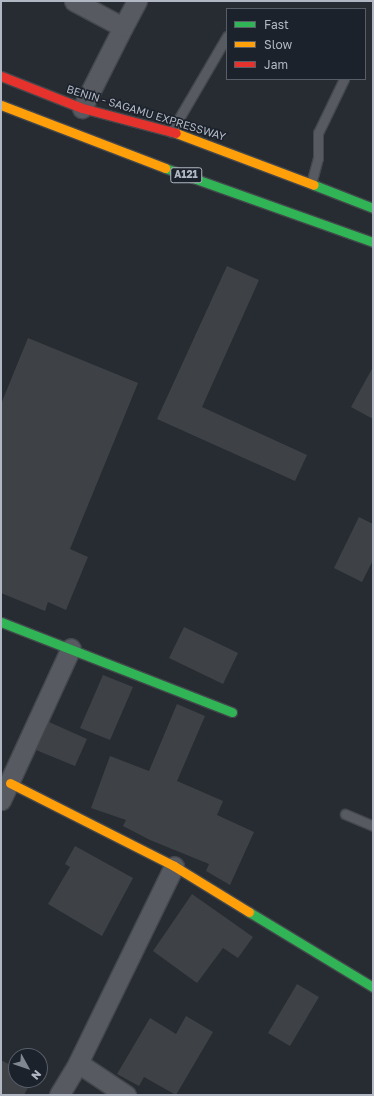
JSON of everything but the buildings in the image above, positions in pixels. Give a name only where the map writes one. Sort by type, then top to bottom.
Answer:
[{"type":"main road","name":"BENIN - SAGAMU EXPRESSWAY","points":[[1,76],[82,108],[171,132],[373,208]]},
{"type":"main road","name":"A121","points":[[1,105],[103,146],[373,242]]},
{"type":"main road","points":[[1,622],[232,712]]},
{"type":"main road","points":[[10,783],[174,866],[373,987]]},
{"type":"street","points":[[74,1],[123,27]]},
{"type":"street","points":[[82,108],[137,1]]},
{"type":"street","points":[[1,800],[71,648]]},
{"type":"street","points":[[59,1095],[78,1063],[174,866]]},
{"type":"street","points":[[78,1063],[126,1095]]},
{"type":"lane","points":[[171,132],[226,38]]},
{"type":"lane","points":[[310,184],[318,158],[318,133],[344,80]]},
{"type":"lane","points":[[345,814],[373,826]]},
{"type":"traffic: fast","points":[[165,168],[373,242]]},
{"type":"traffic: fast","points":[[314,185],[373,208]]},
{"type":"traffic: fast","points":[[1,622],[232,712]]},
{"type":"traffic: fast","points":[[249,912],[373,987]]},
{"type":"traffic: slow","points":[[1,105],[165,168]]},
{"type":"traffic: slow","points":[[176,133],[314,185]]},
{"type":"traffic: slow","points":[[10,783],[174,866],[249,912]]},
{"type":"traffic: jam","points":[[1,76],[82,108],[176,133]]}]
